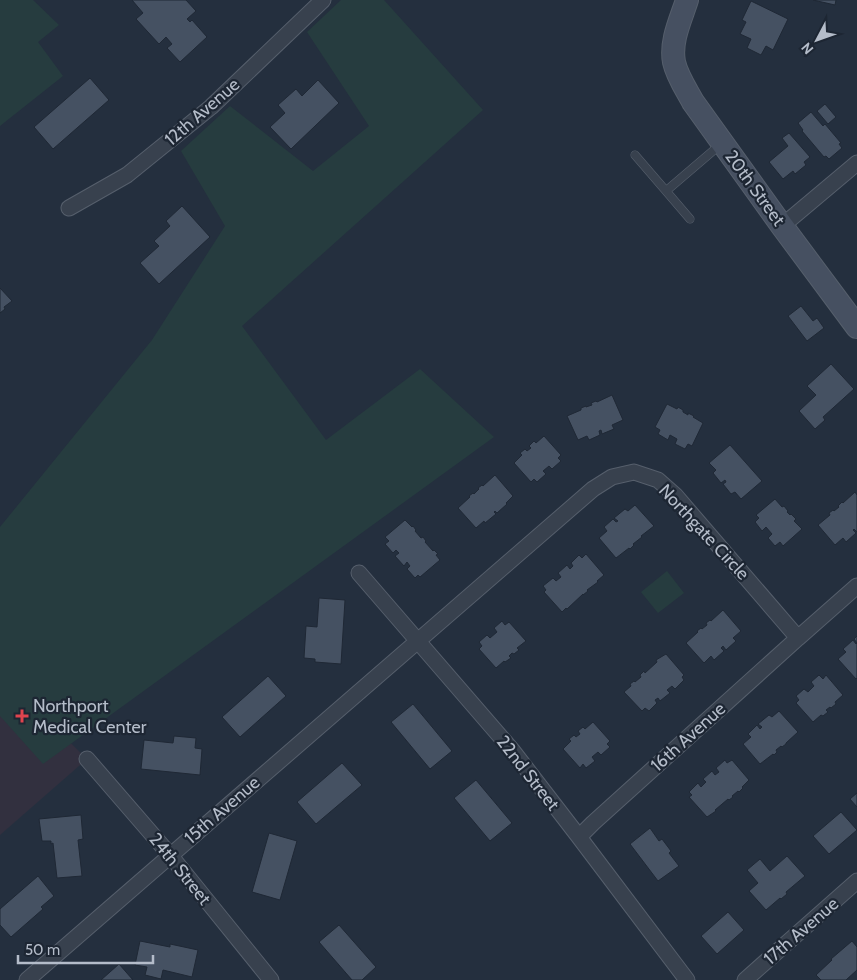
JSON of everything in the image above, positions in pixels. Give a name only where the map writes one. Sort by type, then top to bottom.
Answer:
[{"type":"street","name":"12th Avenue","points":[[69,208],[127,175],[211,107],[324,0]]},
{"type":"street","name":"20th Street","points":[[687,0],[674,40],[674,61],[682,82],[693,102],[857,327]]},
{"type":"street","points":[[782,226],[857,163]]},
{"type":"street","name":"Northgate Circle","points":[[418,641],[593,490],[612,477],[634,472],[658,480],[675,495],[798,638]]},
{"type":"street","name":"22nd Street","points":[[359,573],[512,750],[687,980]]},
{"type":"street","points":[[798,638],[857,586]]},
{"type":"street","name":"16th Avenue","points":[[579,837],[798,638]]},
{"type":"street","name":"15th Avenue","points":[[27,980],[418,641]]},
{"type":"street","name":"24th Street","points":[[87,758],[271,980]]},
{"type":"street","name":"17th Avenue","points":[[745,980],[857,881]]},
{"type":"lane","points":[[666,191],[722,142]]},
{"type":"lane","points":[[635,155],[690,219]]},
{"type":"shaded area","name":"Northport Medical Center","points":[[0,674],[87,759],[0,835]]},
{"type":"green space","points":[[0,0],[33,0],[59,25],[38,42],[63,76],[0,126]]},
{"type":"green space","points":[[341,0],[384,0],[483,110],[242,326],[326,440],[420,369],[494,437],[43,764],[0,716],[0,527],[152,340],[225,226],[181,151],[230,106],[313,171],[369,126],[307,32]]},
{"type":"green space","points":[[667,571],[684,593],[658,613],[641,592]]},
{"type":"building","points":[[132,0],[186,0],[196,11],[187,19],[190,22],[192,20],[207,37],[180,62],[167,48],[172,44],[166,37],[159,44],[136,19],[143,13]]},
{"type":"building","points":[[813,0],[836,0],[835,5]]},
{"type":"building","points":[[751,1],[788,19],[773,50],[766,46],[761,55],[747,48],[751,39],[740,34],[746,22],[742,20]]},
{"type":"building","points":[[90,78],[109,100],[53,149],[34,127]]},
{"type":"building","points":[[318,80],[339,103],[291,149],[270,127],[285,113],[278,105],[296,89],[302,96]]},
{"type":"building","points":[[825,104],[836,117],[828,124],[817,111]]},
{"type":"building","points":[[811,112],[823,126],[825,124],[841,143],[839,144],[842,148],[829,159],[826,156],[824,157],[802,131],[798,123]]},
{"type":"building","points":[[789,133],[810,157],[804,162],[806,165],[795,174],[793,171],[783,179],[769,162],[788,146],[782,138]]},
{"type":"building","points":[[182,206],[210,237],[159,284],[140,263],[159,246],[154,241],[170,226],[166,221]]},
{"type":"building","points":[[0,288],[12,301],[0,313]]},
{"type":"building","points":[[801,306],[813,321],[817,318],[824,328],[807,341],[788,316]]},
{"type":"building","points":[[831,364],[854,389],[823,417],[825,420],[815,429],[799,411],[816,395],[807,386]]},
{"type":"building","points":[[612,395],[623,420],[612,425],[614,429],[602,434],[601,430],[599,431],[600,435],[589,440],[587,436],[578,440],[567,416],[581,410],[581,408],[592,405],[591,403]]},
{"type":"building","points":[[667,404],[677,409],[678,407],[683,412],[694,416],[703,423],[692,446],[688,444],[685,449],[675,444],[677,439],[670,435],[668,440],[658,434],[660,430],[655,427]]},
{"type":"building","points":[[544,436],[561,455],[558,458],[561,461],[552,469],[549,466],[543,471],[546,474],[537,482],[534,479],[531,482],[514,463],[522,455],[520,453],[525,449],[527,451],[531,448],[529,446],[534,441],[536,443]]},
{"type":"building","points":[[730,445],[762,481],[741,499],[735,492],[731,494],[723,484],[726,482],[725,480],[721,483],[713,473],[716,470],[709,463]]},
{"type":"building","points":[[495,475],[513,496],[497,513],[494,512],[496,514],[476,528],[458,508],[469,496],[474,494],[478,488]]},
{"type":"building","points":[[855,492],[857,495],[857,532],[854,529],[856,533],[846,542],[843,538],[835,545],[818,525],[830,515],[829,513],[839,507],[842,502]]},
{"type":"building","points":[[775,499],[796,519],[794,521],[802,529],[783,546],[780,542],[775,546],[768,538],[772,534],[766,527],[762,531],[755,522],[759,518],[756,515]]},
{"type":"building","points":[[635,505],[654,526],[641,536],[630,549],[616,558],[599,538],[607,531],[604,527],[613,519],[616,522],[618,521],[614,518],[625,509],[628,511]]},
{"type":"building","points":[[405,520],[413,526],[421,538],[423,537],[425,542],[438,554],[436,555],[440,560],[420,577],[418,575],[415,578],[407,569],[410,566],[407,562],[404,566],[395,556],[399,553],[396,550],[393,553],[385,544],[389,541],[385,537]]},
{"type":"building","points":[[586,554],[604,575],[562,612],[544,592],[546,590],[543,586],[553,578],[556,581],[561,577],[558,573],[567,565],[570,569],[573,566],[571,563],[579,555],[582,558]]},
{"type":"building","points":[[319,598],[345,600],[341,664],[315,662],[315,659],[304,658],[306,626],[317,627]]},
{"type":"building","points":[[723,610],[741,631],[733,638],[736,641],[726,650],[723,646],[721,648],[724,651],[714,660],[711,656],[704,663],[686,643],[697,631],[707,625],[706,623]]},
{"type":"building","points":[[502,621],[505,625],[509,622],[526,641],[517,648],[519,650],[509,656],[511,658],[496,668],[479,649],[482,646],[479,642],[487,635],[490,638],[497,632],[494,628]]},
{"type":"building","points":[[853,640],[857,643],[856,679],[838,659],[846,652],[843,649]]},
{"type":"building","points":[[666,654],[684,675],[682,677],[684,680],[675,689],[672,686],[667,690],[670,693],[660,701],[658,698],[655,700],[657,703],[649,711],[645,708],[642,711],[624,692],[631,686],[630,684],[641,677],[640,675],[644,671],[645,673],[657,662],[656,660]]},
{"type":"building","points":[[819,675],[823,679],[826,675],[843,695],[835,702],[836,704],[826,710],[828,712],[813,722],[796,703],[799,700],[796,696],[804,689],[808,692],[814,686],[811,682]]},
{"type":"building","points":[[268,676],[286,696],[240,737],[222,717]]},
{"type":"building","points":[[413,704],[452,751],[430,769],[391,722]]},
{"type":"building","points":[[779,711],[798,732],[786,744],[776,750],[777,752],[774,755],[760,764],[743,744],[751,737],[748,734],[757,725],[760,729],[762,727],[758,724],[769,715],[772,717]]},
{"type":"building","points":[[593,722],[610,741],[607,744],[610,747],[601,755],[598,752],[592,757],[595,761],[586,768],[583,764],[580,768],[563,749],[571,741],[569,739],[574,735],[576,737],[580,734],[578,731],[583,727],[585,729]]},
{"type":"building","points":[[174,736],[196,738],[195,748],[202,749],[200,775],[141,769],[144,740],[173,743]]},
{"type":"building","points":[[725,760],[727,763],[732,760],[749,780],[739,792],[707,817],[689,797],[692,795],[689,792],[698,783],[701,787],[706,782],[703,779],[712,771],[715,775],[719,772],[716,768]]},
{"type":"building","points":[[342,763],[362,785],[316,824],[297,802]]},
{"type":"building","points":[[476,780],[512,823],[490,841],[454,798]]},
{"type":"building","points":[[857,793],[857,807],[850,799]]},
{"type":"building","points":[[841,812],[857,830],[829,854],[813,836]]},
{"type":"building","points":[[81,815],[83,839],[78,840],[82,876],[57,878],[53,843],[51,844],[51,841],[42,841],[39,819]]},
{"type":"building","points":[[650,828],[659,841],[662,839],[671,851],[669,853],[679,866],[658,881],[630,844]]},
{"type":"building","points":[[269,833],[297,841],[280,900],[252,892]]},
{"type":"building","points":[[787,856],[805,876],[786,892],[787,894],[766,910],[749,891],[758,883],[747,870],[760,859],[770,871]]},
{"type":"building","points":[[38,876],[54,896],[41,907],[43,909],[11,937],[0,925],[0,909]]},
{"type":"building","points":[[728,912],[744,930],[717,954],[701,936]]},
{"type":"building","points":[[339,925],[376,967],[362,980],[352,980],[319,942]]},
{"type":"building","points":[[140,941],[170,947],[170,944],[198,950],[192,977],[163,970],[161,979],[145,975],[147,967],[135,965]]},
{"type":"building","points":[[852,941],[857,947],[857,970],[846,980],[821,980],[816,975]]},
{"type":"building","points":[[119,964],[133,980],[101,980]]},
{"type":"place","name":"Northport Medical Center","points":[[22,716]]}]
